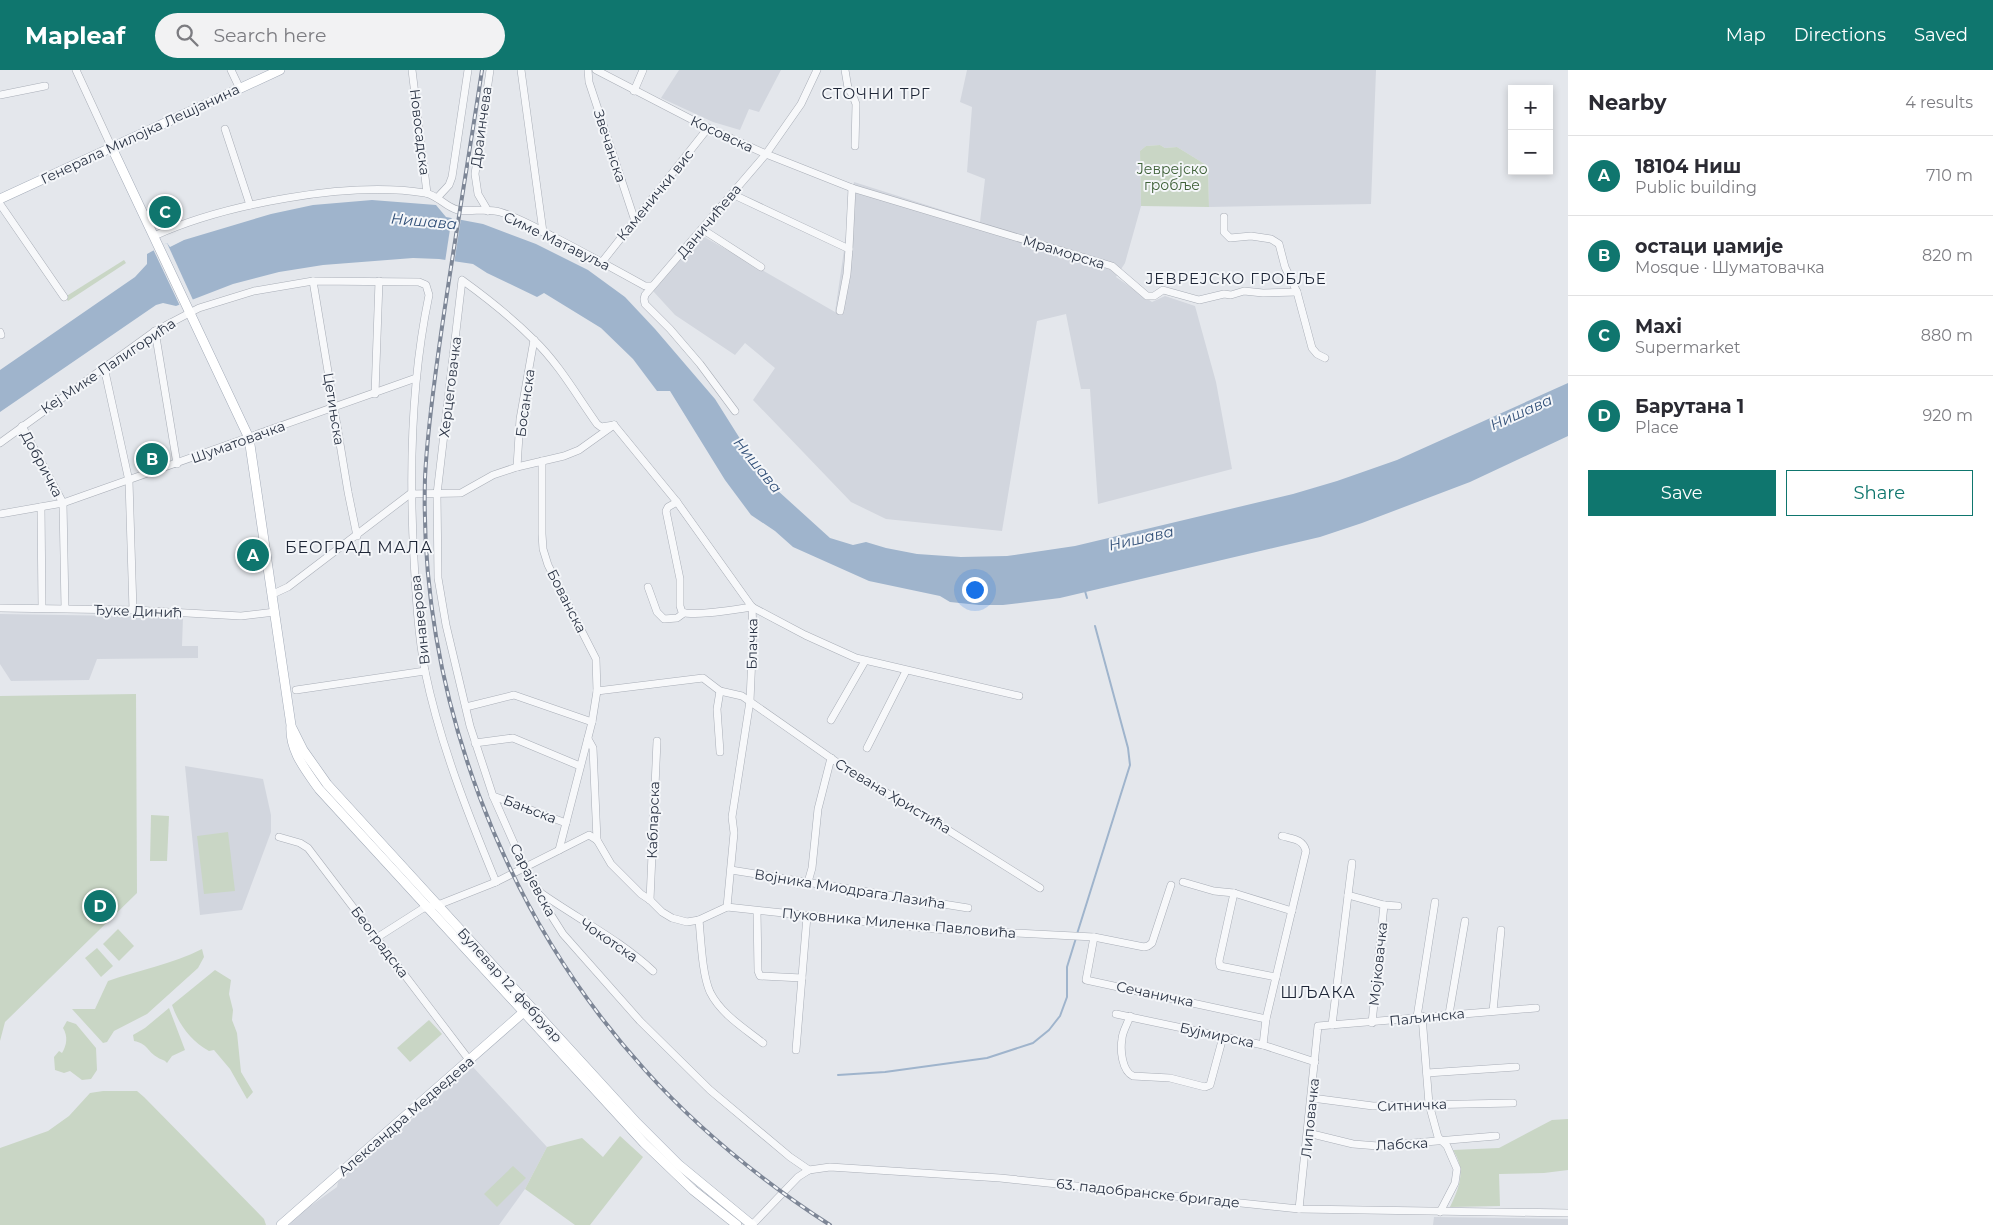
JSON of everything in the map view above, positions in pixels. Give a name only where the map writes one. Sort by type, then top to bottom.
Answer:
[{"type":"main road","name":"Генерала Милојка Лешјанина","points":[[0,199],[280,70]]},
{"type":"main road","name":"Булевар 12. фебруар","points":[[112,148],[248,438],[276,612],[291,725],[290,736],[301,763],[318,789],[432,906],[644,1143],[693,1190],[738,1225]]},
{"type":"main road","name":"Булевар 12. фебруар","points":[[527,1010],[678,1164],[752,1225]]},
{"type":"main road","name":"Александра Медведева","points":[[281,1225],[527,1010]]},
{"type":"street","points":[[76,70],[112,148]]},
{"type":"street","points":[[231,70],[240,89]]},
{"type":"street","name":"Новосадска","points":[[412,70],[428,193]]},
{"type":"street","points":[[154,236],[180,225],[250,205],[287,199],[348,192],[392,191],[428,193],[437,198],[449,185],[452,177],[468,70]]},
{"type":"street","name":"Драинчева","points":[[488,211],[478,194],[474,174],[490,70]]},
{"type":"street","points":[[521,70],[544,232]]},
{"type":"street","name":"Звечанска","points":[[588,70],[589,82],[635,221]]},
{"type":"street","name":"Косовска","points":[[596,70],[708,128],[766,154],[852,188]]},
{"type":"street","points":[[634,91],[643,70]]},
{"type":"street","name":"Даничићева","points":[[651,286],[657,282],[766,154],[801,104],[817,70]]},
{"type":"street","points":[[845,70],[848,88],[856,104],[855,146]]},
{"type":"street","points":[[0,94],[44,86]]},
{"type":"street","name":"Каменички вис","points":[[602,262],[708,128]]},
{"type":"street","points":[[225,129],[250,205]]},
{"type":"street","points":[[840,311],[847,274],[852,188]]},
{"type":"street","name":"Мраморска","points":[[852,188],[1112,266],[1147,296],[1154,296],[1159,292],[1168,290],[1186,297],[1205,300],[1224,294],[1231,295],[1244,291],[1264,294],[1296,292]]},
{"type":"street","points":[[732,194],[849,249]]},
{"type":"street","name":"Симе Матавуља","points":[[437,198],[451,208],[458,210],[500,212],[544,232],[645,286],[651,286]]},
{"type":"street","points":[[0,204],[64,297]]},
{"type":"street","points":[[1224,218],[1224,232],[1230,238],[1251,236],[1272,238],[1279,244],[1284,267],[1296,292],[1312,348],[1317,354],[1325,358]]},
{"type":"street","points":[[702,229],[761,267]]},
{"type":"street","name":"Херцеговачка","points":[[437,494],[462,280],[483,295],[534,340]]},
{"type":"street","name":"Кеј Мике Палигорића","points":[[0,443],[188,307],[254,291],[312,281],[419,282],[428,288]]},
{"type":"street","name":"Цетињска","points":[[312,281],[357,536]]},
{"type":"street","points":[[375,394],[378,281]]},
{"type":"street","points":[[651,286],[645,294],[645,304],[688,350],[735,410]]},
{"type":"street","name":"Винаверова","points":[[428,288],[429,295],[416,378],[410,494],[417,616],[425,671],[444,740],[463,801],[496,882]]},
{"type":"street","points":[[154,331],[176,464]]},
{"type":"street","points":[[534,340],[569,382],[597,424],[601,426],[614,425]]},
{"type":"street","name":"Босанска","points":[[517,466],[520,419],[534,340]]},
{"type":"street","points":[[104,366],[129,481],[132,610]]},
{"type":"street","name":"Шуматовачка","points":[[0,514],[63,503],[416,378]]},
{"type":"street","points":[[273,594],[288,587],[410,494],[461,493],[517,466],[564,456],[579,450],[614,425]]},
{"type":"street","name":"Блачка","points":[[614,425],[677,502],[752,607],[753,632],[750,701],[732,817],[734,833],[727,908]]},
{"type":"street","name":"Добричка","points":[[22,426],[63,503]]},
{"type":"street","name":"Бованска","points":[[542,461],[543,549],[548,565],[596,659],[597,691],[592,722],[559,850]]},
{"type":"street","name":"Сарајевска","points":[[437,494],[439,589],[475,743],[493,796],[524,866],[540,892],[550,915],[563,934],[640,1021],[710,1090],[790,1157],[809,1170]]},
{"type":"street","points":[[677,502],[668,506],[666,510],[680,578],[680,606],[684,613]]},
{"type":"street","points":[[63,503],[65,608]]},
{"type":"street","points":[[41,507],[42,608]]},
{"type":"street","points":[[648,587],[657,612],[664,619],[677,618],[684,613],[752,607],[805,635],[865,661],[1019,696]]},
{"type":"street","name":"Ђуке Динић","points":[[0,608],[132,610],[241,616],[276,612]]},
{"type":"street","points":[[831,720],[865,661]]},
{"type":"street","points":[[296,690],[425,671]]},
{"type":"street","points":[[867,748],[906,671]]},
{"type":"street","name":"Стевана Христића","points":[[597,691],[700,678],[706,680],[720,691],[742,696],[831,758],[1040,888]]},
{"type":"street","points":[[720,691],[717,709],[720,752]]},
{"type":"street","points":[[466,707],[514,695],[592,722]]},
{"type":"street","points":[[475,743],[513,738],[580,766]]},
{"type":"street","name":"Бованска","points":[[588,739],[593,748],[597,840]]},
{"type":"street","name":"Кабларска","points":[[650,900],[656,741]]},
{"type":"street","points":[[808,882],[812,868],[818,809],[831,758]]},
{"type":"street","name":"Бањска","points":[[493,796],[566,823]]},
{"type":"street","points":[[378,937],[432,906],[496,882],[587,835],[597,840],[611,864],[641,894],[672,918],[687,922],[699,920],[727,908]]},
{"type":"street","points":[[1263,1045],[1266,1019],[1306,852],[1305,844],[1282,836]]},
{"type":"street","name":"Београдска","points":[[279,837],[300,842],[308,848],[378,937],[470,1061]]},
{"type":"street","points":[[1332,1025],[1352,863]]},
{"type":"street","name":"Војника Миодрага Лазића","points":[[731,870],[968,908]]},
{"type":"street","points":[[1183,882],[1214,891],[1234,893],[1292,911]]},
{"type":"street","name":"Пуковника Миленка Павловића","points":[[727,908],[934,929],[1094,937],[1148,946],[1152,943],[1171,885]]},
{"type":"street","name":"Чокотска","points":[[540,892],[571,915],[619,943],[653,971]]},
{"type":"street","points":[[1234,893],[1219,961],[1220,966],[1276,978]]},
{"type":"street","points":[[1348,895],[1384,905],[1398,906]]},
{"type":"street","points":[[1436,902],[1419,1016],[1427,1073],[1429,1104],[1438,1137],[1444,1142],[1455,1163],[1457,1172],[1454,1183],[1440,1212]]},
{"type":"street","name":"Мојковачка","points":[[1372,1023],[1384,905]]},
{"type":"street","points":[[757,911],[758,971],[760,976],[802,978]]},
{"type":"street","points":[[796,1050],[807,916]]},
{"type":"street","points":[[699,920],[704,964],[710,992],[729,1016],[763,1043]]},
{"type":"street","points":[[1449,1014],[1465,921]]},
{"type":"street","points":[[1493,1011],[1501,930]]},
{"type":"street","name":"Сечаничка","points":[[1094,937],[1086,980],[1266,1019]]},
{"type":"street","name":"Паљинска","points":[[1318,1026],[1372,1023],[1419,1016],[1536,1008]]},
{"type":"street","name":"Бујмирска","points":[[1116,1014],[1263,1045],[1315,1062]]},
{"type":"street","points":[[1130,1016],[1122,1039],[1125,1067],[1128,1074],[1132,1076],[1170,1078],[1206,1087],[1210,1085],[1223,1036]]},
{"type":"street","name":"Липовачка","points":[[1299,1208],[1312,1098],[1318,1026]]},
{"type":"street","points":[[1427,1073],[1516,1067]]},
{"type":"street","name":"Ситничка","points":[[1312,1098],[1373,1106],[1513,1103]]},
{"type":"street","name":"Лабска","points":[[1308,1133],[1353,1144],[1378,1146],[1444,1142],[1496,1136]]},
{"type":"street","name":"63. падобранске бригаде","points":[[809,1170],[819,1167],[840,1167],[1000,1178],[1299,1208],[1568,1213]]},
{"type":"street","points":[[752,1225],[798,1177],[809,1170]]},
{"type":"shaded area","points":[[679,70],[781,70],[759,112],[749,109],[740,130],[713,122],[661,98]]},
{"type":"shaded area","points":[[967,70],[1376,70],[1371,204],[1209,207],[1208,166],[1177,147],[1146,146],[1140,151],[1141,206],[1125,263],[1116,277],[1152,302],[1165,296],[1195,306],[1216,382],[1232,469],[1098,504],[1090,389],[1081,389],[1066,314],[1037,321],[1002,531],[886,519],[851,502],[753,400],[775,368],[745,343],[735,355],[675,315],[653,291],[701,235],[835,312],[854,182],[980,222],[985,179],[967,172],[972,107],[960,102]]},
{"type":"shaded area","points":[[0,614],[183,617],[182,646],[198,646],[198,658],[97,659],[89,680],[11,681],[0,664]]},
{"type":"shaded area","points":[[185,766],[263,779],[271,815],[271,832],[242,910],[200,915]]},
{"type":"shaded area","points":[[473,1067],[547,1147],[525,1189],[499,1225],[289,1225],[309,1207],[337,1187],[338,1182]]},
{"type":"shaded area","points":[[1434,1217],[1568,1219],[1568,1225],[1433,1225]]},
{"type":"green space","name":"Јеврејско гробље","points":[[1160,145],[1165,148],[1177,147],[1208,166],[1209,207],[1141,206],[1140,151],[1146,146]]},
{"type":"green space","points":[[124,260],[126,263],[68,301],[65,297]]},
{"type":"green space","points":[[136,694],[137,893],[5,1022],[0,1041],[0,696]]},
{"type":"green space","points":[[151,815],[169,816],[167,861],[150,861]]},
{"type":"green space","points":[[228,832],[235,891],[204,894],[197,836]]},
{"type":"green space","points":[[118,929],[134,946],[119,961],[103,944]]},
{"type":"green space","points":[[97,948],[113,966],[101,977],[85,958]]},
{"type":"green space","points":[[202,949],[204,957],[198,968],[147,1014],[114,1031],[107,1042],[103,1043],[72,1009],[95,1009],[108,981],[168,963]]},
{"type":"green space","points":[[215,970],[231,980],[229,994],[233,1010],[232,1020],[237,1033],[241,1072],[253,1092],[247,1099],[230,1069],[214,1050],[209,1051],[186,1032],[172,1005]]},
{"type":"green space","points":[[169,1008],[185,1050],[172,1056],[167,1063],[142,1044],[134,1041],[133,1035],[145,1028]]},
{"type":"green space","points":[[429,1020],[442,1034],[410,1062],[397,1048]]},
{"type":"green space","points":[[67,1021],[76,1024],[96,1048],[97,1070],[91,1079],[82,1080],[70,1071],[64,1073],[55,1070],[54,1057],[59,1051],[62,1053],[66,1044],[66,1034],[63,1028]]},
{"type":"green space","points":[[137,1091],[264,1219],[266,1225],[0,1225],[0,1148],[48,1131],[69,1116],[90,1093]]},
{"type":"green space","points":[[1568,1119],[1568,1170],[1544,1173],[1499,1174],[1500,1206],[1450,1207],[1457,1192],[1460,1178],[1459,1165],[1453,1150],[1499,1148],[1552,1120]]},
{"type":"green space","points":[[620,1136],[643,1157],[590,1225],[575,1225],[525,1189],[547,1147],[582,1138],[603,1157]]},
{"type":"green space","points":[[513,1166],[526,1178],[497,1207],[484,1194]]},
{"type":"water","name":"Нишава","points":[[372,200],[436,205],[446,217],[483,224],[536,244],[588,270],[625,297],[715,399],[766,480],[830,538],[853,545],[866,542],[917,554],[961,557],[1007,556],[1075,546],[1293,494],[1337,481],[1397,460],[1568,383],[1568,436],[1470,482],[1320,537],[1060,598],[1003,605],[979,605],[950,602],[940,596],[869,581],[793,547],[775,531],[751,515],[725,480],[670,391],[657,391],[633,359],[601,328],[544,293],[537,297],[487,273],[473,264],[439,259],[413,258],[323,265],[279,272],[233,284],[176,306],[163,303],[156,305],[0,412],[0,370],[135,277],[147,264],[147,254],[167,243],[170,247],[184,240],[271,214],[313,205]]},
{"type":"pier","points":[[452,216],[461,218],[454,264],[445,262]]},
{"type":"pier","points":[[167,243],[193,300],[180,306],[153,249]]},
{"type":"waterway","points":[[1085,591],[1087,598]]},
{"type":"waterway","points":[[1077,934],[1130,765],[1128,748],[1095,626]]},
{"type":"waterway","points":[[838,1075],[885,1072],[987,1058],[1033,1043],[1049,1030],[1060,1016],[1067,997],[1067,967],[1076,938]]},
{"type":"railway","points":[[482,70],[432,396],[425,478],[427,558],[437,638],[454,717],[479,795],[511,869],[549,941],[594,1008],[645,1070],[709,1134],[780,1191],[830,1225]]},
{"type":"place","name":"Maxi","points":[[165,212]]},
{"type":"place","name":"остаци џамије","points":[[152,459]]},
{"type":"place","name":"18104 Ниш","points":[[253,555]]},
{"type":"place","name":"Барутана 1","points":[[100,906]]},
{"type":"district","name":"СТОЧНИ ТРГ","points":[[876,93]]},
{"type":"district","name":"ЈЕВРЕЈСКО ГРОБЉЕ","points":[[1236,278]]},
{"type":"district","name":"БЕОГРАД МАЛА","points":[[359,547]]},
{"type":"district","name":"ШЉАКА","points":[[1318,992]]}]
